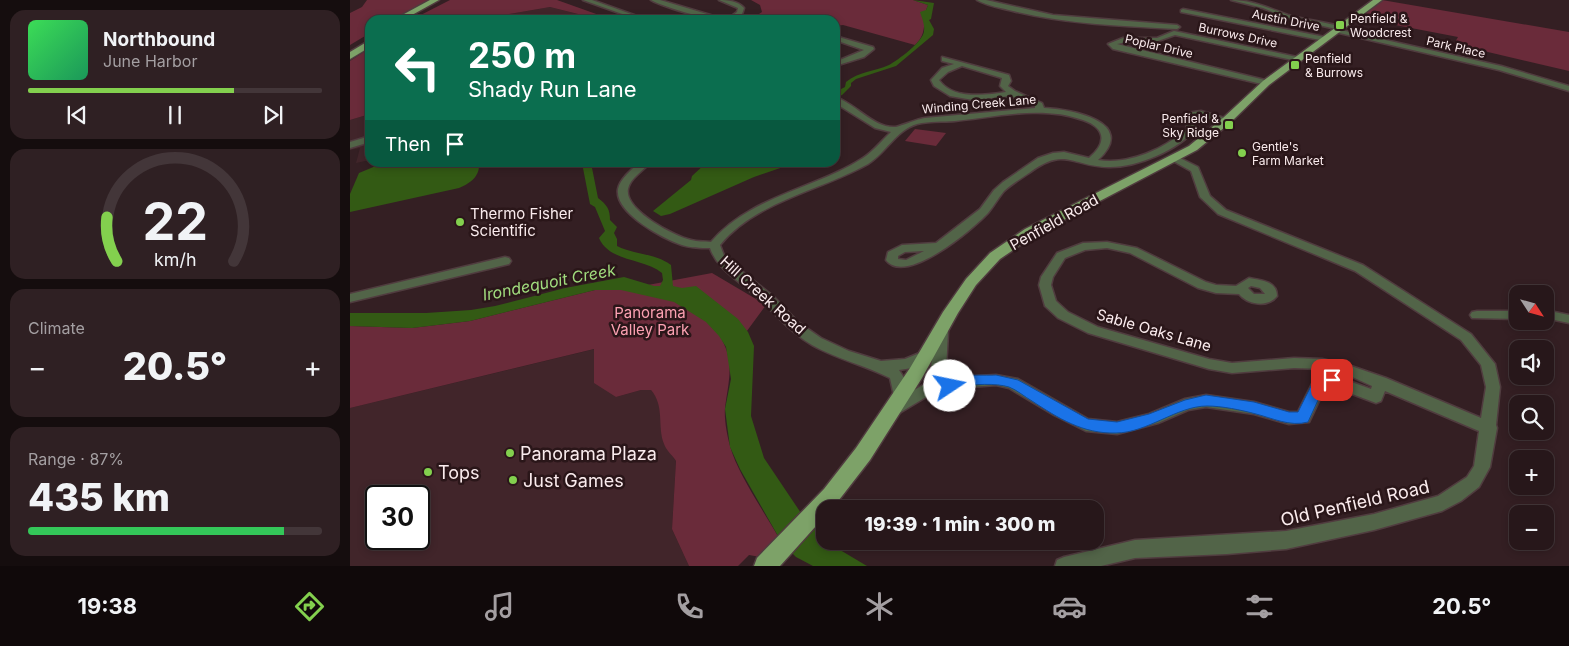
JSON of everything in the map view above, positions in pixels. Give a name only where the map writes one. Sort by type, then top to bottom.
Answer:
[{"type":"main road","points":[[406,15],[435,0]]},
{"type":"main road","points":[[415,15],[443,0]]},
{"type":"main road","name":"Penfield Road","points":[[769,562],[831,495],[863,454],[902,396],[951,312],[985,265],[1010,244],[1030,232],[1176,159],[1208,137],[1266,83],[1378,0]]},
{"type":"main road","points":[[350,50],[365,40]]},
{"type":"main road","points":[[350,56],[365,46]]},
{"type":"street","points":[[586,0],[630,15]]},
{"type":"street","points":[[654,0],[703,15]]},
{"type":"street","points":[[722,0],[738,5],[741,8],[740,13],[737,15]]},
{"type":"street","name":"Burrows Drive","points":[[980,0],[1025,13],[1055,18],[1176,30],[1296,60]]},
{"type":"street","name":"Park Place","points":[[1234,0],[1265,7],[1286,16],[1338,30],[1501,68],[1569,89]]},
{"type":"street","name":"Austin Drive","points":[[1176,30],[1183,7],[1325,39]]},
{"type":"street","name":"Poplar Drive","points":[[1176,30],[1155,40],[1127,39],[1112,44],[1116,47],[1266,83]]},
{"type":"street","points":[[840,39],[870,49],[855,58],[840,62]]},
{"type":"street","points":[[945,59],[1006,77],[1007,81],[1004,86],[1012,93],[1073,114]]},
{"type":"street","points":[[962,64],[940,74],[936,80],[937,84],[949,92],[965,96],[1012,93]]},
{"type":"street","points":[[1030,99],[1039,105],[1040,111]]},
{"type":"street","points":[[840,102],[878,126],[896,130]]},
{"type":"street","points":[[840,106],[845,105]]},
{"type":"street","name":"Winding Creek Lane","points":[[896,130],[913,122],[924,120],[1022,111],[1073,114],[1094,121],[1105,131],[1106,145],[1096,157]]},
{"type":"street","points":[[936,246],[975,219],[984,211],[1000,189],[1043,158],[1056,154],[1096,157],[1106,165],[1128,163],[1188,132],[1192,128],[1189,115],[1201,114],[1227,120]]},
{"type":"street","name":"Hill Creek Road","points":[[896,130],[867,160],[736,223],[719,237],[714,246],[720,260],[761,293],[793,325],[816,341],[844,355],[879,366],[895,374],[899,381],[902,396]]},
{"type":"street","points":[[350,144],[365,141]]},
{"type":"street","name":"Old Penfield Road","points":[[1064,566],[1135,549],[1227,545],[1306,537],[1374,522],[1442,503],[1466,489],[1478,474],[1485,458],[1494,387],[1491,374],[1482,355],[1466,337],[1418,304],[1359,268],[1222,212],[1205,197],[1195,169],[1176,159]]},
{"type":"street","points":[[641,167],[628,180],[623,189],[622,196],[626,203],[642,220],[667,234],[692,244],[714,246]]},
{"type":"street","name":"Sable Oaks Lane","points":[[1242,290],[1216,289],[1202,285],[1133,250],[1107,245],[1083,247],[1061,256],[1047,277],[1045,284],[1050,303],[1063,316],[1093,330],[1208,364],[1232,368],[1294,363],[1322,364],[1351,370],[1489,428]]},
{"type":"street","points":[[350,298],[504,261]]},
{"type":"street","points":[[1477,315],[1509,314]]},
{"type":"street","points":[[1554,316],[1569,319]]},
{"type":"street","points":[[941,332],[939,373],[957,383]]},
{"type":"street","name":"Hill Creek Road","points":[[879,366],[906,364],[927,355]]},
{"type":"street","points":[[891,412],[928,389],[950,386],[957,383],[996,380],[1013,383],[1086,425],[1117,428],[1152,419],[1185,405],[1206,401],[1254,408],[1289,418],[1302,418],[1319,384],[1332,380],[1376,396],[1381,382]]},
{"type":"shaded area","points":[[913,0],[934,3],[931,19],[929,20],[934,29],[933,35],[896,66],[856,79],[840,96],[840,90],[845,87],[846,82],[851,78],[889,65],[915,45],[923,35],[924,29],[920,12],[926,10],[928,5]]},
{"type":"shaded area","points":[[550,7],[580,15],[503,15]]},
{"type":"shaded area","points":[[365,116],[365,161],[356,163],[360,148],[350,150],[350,120]]},
{"type":"shaded area","points":[[373,167],[479,167],[474,178],[459,188],[350,212],[350,194],[359,173]]},
{"type":"shaded area","points":[[583,167],[592,167],[598,198],[604,203],[610,220],[617,227],[614,233],[617,239],[617,246],[665,261],[671,265],[673,286],[682,288],[696,286],[738,319],[748,332],[754,346],[751,416],[764,458],[805,519],[816,531],[816,550],[840,550],[867,566],[813,566],[796,557],[782,543],[740,469],[730,447],[725,409],[731,379],[726,347],[706,322],[674,302],[621,290],[595,290],[470,321],[412,328],[350,326],[350,313],[426,313],[471,310],[495,306],[565,288],[624,277],[660,286],[663,280],[662,273],[655,268],[619,256],[604,246],[599,238],[605,231],[595,207],[590,204]]},
{"type":"shaded area","points":[[702,167],[783,167],[754,177],[670,214],[661,216],[653,211],[691,180],[692,176]]},
{"type":"shaded area","name":"Panorama Plaza","points":[[595,349],[616,397],[641,390],[651,390],[657,397],[664,444],[676,461],[672,529],[689,566],[350,566],[350,408]]},
{"type":"green space","points":[[367,0],[430,0],[402,15],[365,15],[365,36],[350,45],[350,13],[362,7]]},
{"type":"green space","points":[[450,0],[557,0],[599,15],[580,15],[550,7],[503,15],[421,15]]},
{"type":"green space","points":[[751,0],[913,0],[928,5],[922,36],[915,45],[840,25],[840,15],[758,15],[762,12],[760,5]]},
{"type":"green space","points":[[1382,0],[1569,32],[1569,71],[1454,44],[1458,37],[1359,18]]},
{"type":"green space","points":[[365,51],[365,116],[350,120],[350,61]]},
{"type":"green space","points":[[915,129],[946,133],[936,146],[905,141]]},
{"type":"green space","name":"Panorama Valley Park","points":[[712,273],[766,305],[744,335],[722,340],[729,365],[725,412],[730,446],[745,480],[779,538],[760,557],[749,555],[738,566],[689,566],[672,529],[676,461],[664,444],[658,403],[655,396],[651,390],[641,390],[616,397],[594,383],[594,349],[350,408],[350,326],[412,328],[470,321],[595,290],[621,290]]},
{"type":"place","name":"Penfield & Woodcrest","points":[[1340,25]]},
{"type":"place","name":"Penfield & Burrows","points":[[1295,65]]},
{"type":"place","name":"Penfield & Sky Ridge","points":[[1229,125]]},
{"type":"place","name":"Gentle's Farm Market","points":[[1242,153]]},
{"type":"place","name":"Thermo Fisher Scientific","points":[[460,222]]},
{"type":"place","name":"Panorama Plaza","points":[[510,453]]},
{"type":"place","name":"Tops","points":[[428,472]]},
{"type":"place","name":"Just Games","points":[[513,480]]},
{"type":"route","points":[[950,386],[957,383],[996,380],[1013,383],[1086,425],[1117,428],[1152,419],[1185,405],[1206,401],[1254,408],[1289,418],[1302,418],[1319,384],[1332,380]]},
{"type":"water label","name":"Irondequoit Creek","points":[[549,282]]}]
